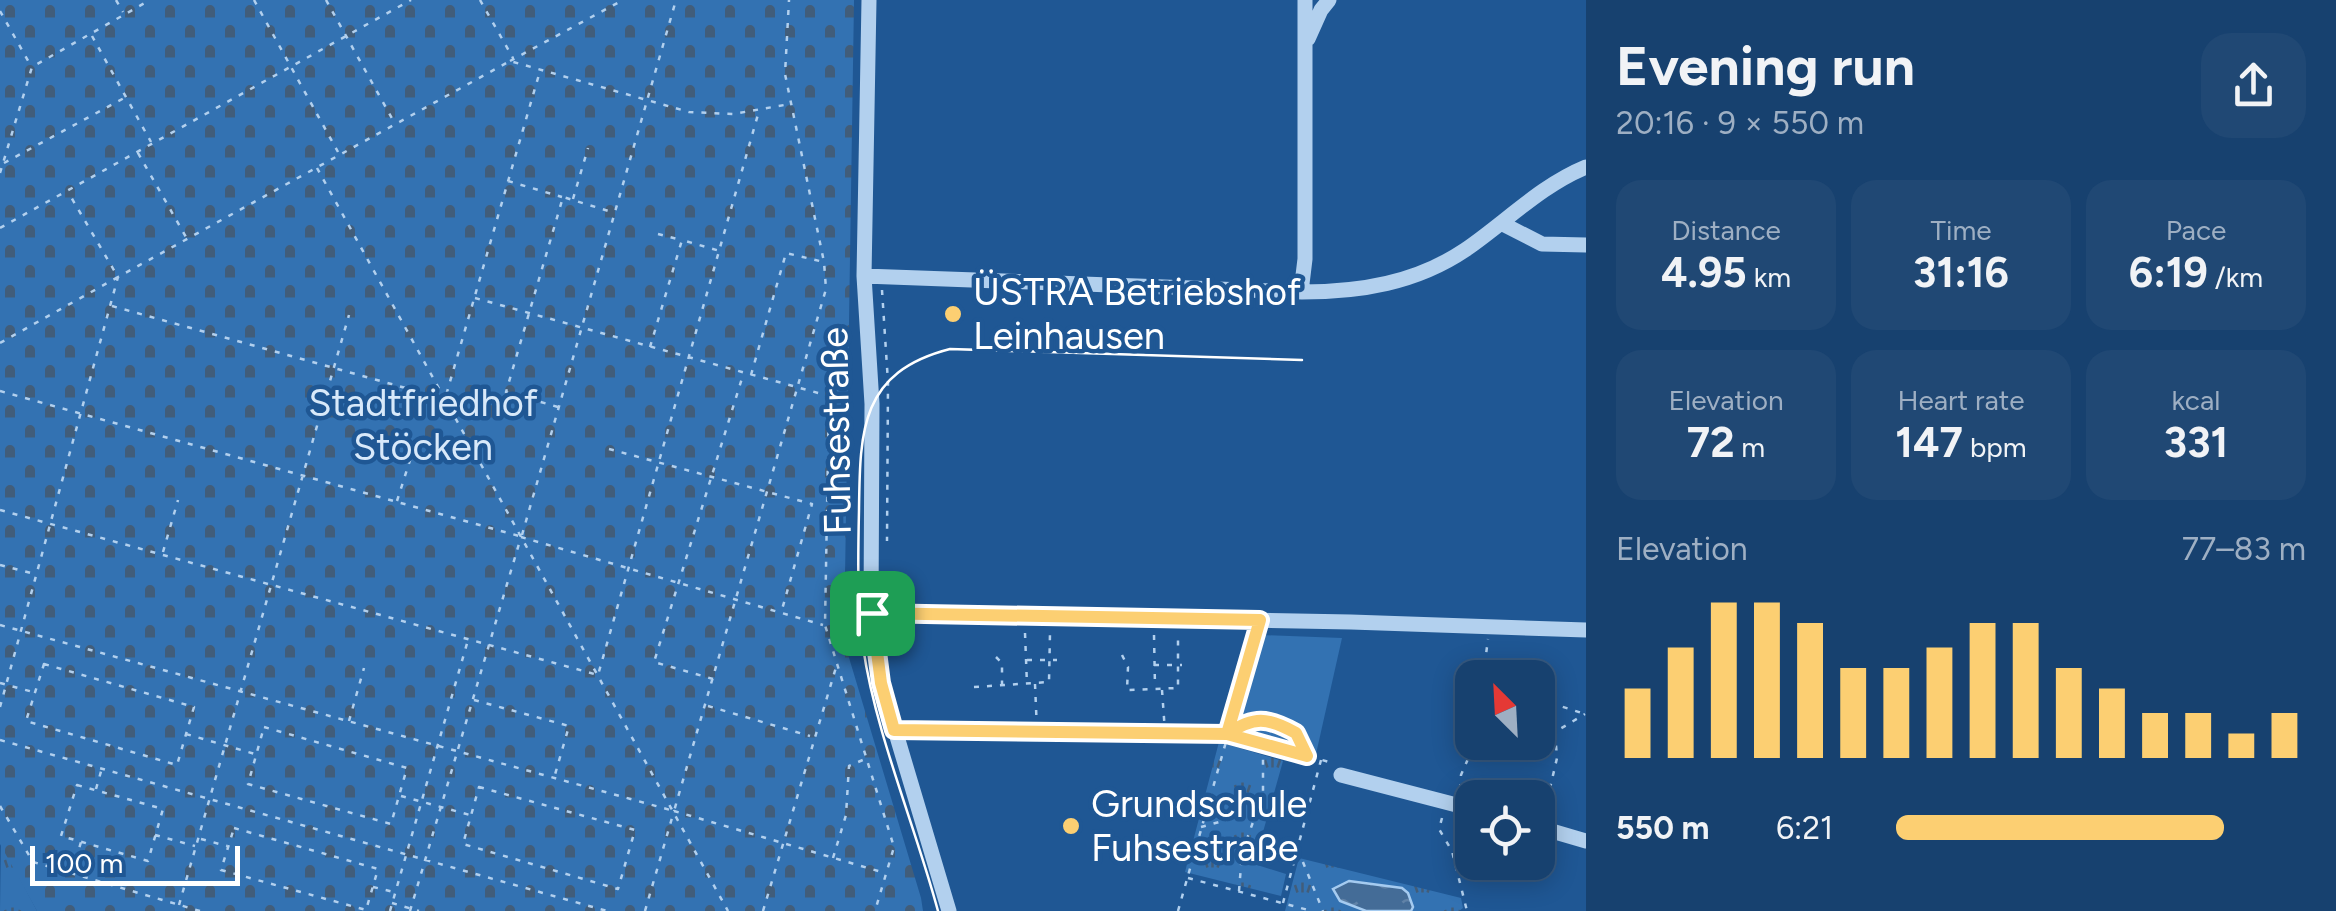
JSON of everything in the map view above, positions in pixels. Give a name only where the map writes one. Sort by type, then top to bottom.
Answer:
[{"type":"street","name":"Fuhsestraße","points":[[869,0],[864,276],[872,404],[872,613],[881,683],[949,911]]},
{"type":"street","points":[[1301,292],[1305,259],[1305,0]]},
{"type":"street","points":[[1304,48],[1320,10],[1329,0]]},
{"type":"street","points":[[864,276],[1340,292],[1429,271],[1464,251],[1547,187],[1586,167]]},
{"type":"street","points":[[1500,223],[1542,244],[1586,244]]},
{"type":"street","points":[[872,613],[1586,630]]},
{"type":"street","points":[[1341,775],[1455,804]]},
{"type":"street","points":[[1555,832],[1586,841]]},
{"type":"path","points":[[116,0],[125,14]]},
{"type":"path","points":[[0,173],[32,66],[150,0]]},
{"type":"path","points":[[254,0],[340,154]]},
{"type":"path","points":[[326,0],[395,124]]},
{"type":"path","points":[[0,228],[411,0]]},
{"type":"path","points":[[480,0],[512,60],[540,71],[646,101],[711,114],[790,104]]},
{"type":"path","points":[[0,343],[622,0]]},
{"type":"path","points":[[410,910],[676,0]]},
{"type":"path","points":[[646,911],[826,289],[786,74],[790,0]]},
{"type":"path","points":[[0,11],[32,66]]},
{"type":"path","points":[[90,33],[152,144]]},
{"type":"path","points":[[445,399],[540,71]]},
{"type":"path","points":[[2,164],[126,96]]},
{"type":"path","points":[[598,675],[760,110]]},
{"type":"path","points":[[572,200],[588,148]]},
{"type":"path","points":[[138,152],[187,238]]},
{"type":"path","points":[[316,167],[728,911]]},
{"type":"path","points":[[508,180],[615,213]]},
{"type":"path","points":[[0,707],[3,684],[118,277],[68,191]]},
{"type":"path","points":[[559,407],[506,392],[563,197]]},
{"type":"path","points":[[658,234],[720,251]]},
{"type":"path","points":[[649,348],[682,240]]},
{"type":"path","points":[[750,376],[786,253],[824,262]]},
{"type":"path","points":[[474,298],[829,396],[824,625],[894,847],[875,911]]},
{"type":"path","points":[[111,305],[445,399]]},
{"type":"path","points":[[179,905],[349,315]]},
{"type":"path","points":[[714,679],[654,662],[743,374]]},
{"type":"path","points":[[0,391],[824,625]]},
{"type":"path","points":[[610,449],[812,504],[781,612]]},
{"type":"path","points":[[397,503],[412,454]]},
{"type":"path","points":[[163,554],[178,500]]},
{"type":"path","points":[[0,510],[598,675]]},
{"type":"path","points":[[0,564],[36,574]]},
{"type":"path","points":[[1024,616],[1026,685]]},
{"type":"path","points":[[1049,682],[1051,617]]},
{"type":"path","points":[[1153,619],[1155,689]]},
{"type":"path","points":[[1122,655],[1128,667],[1127,690],[1180,688],[1178,620]]},
{"type":"path","points":[[1178,911],[1260,620]]},
{"type":"path","points":[[0,624],[886,874]]},
{"type":"path","points":[[1485,660],[1490,626]]},
{"type":"path","points":[[390,911],[468,639]]},
{"type":"path","points":[[996,657],[1002,664],[1006,693]]},
{"type":"path","points":[[1026,660],[1057,660]]},
{"type":"path","points":[[763,911],[837,663]]},
{"type":"path","points":[[44,664],[194,707],[186,734],[177,764],[26,721],[44,664]]},
{"type":"path","points":[[1154,665],[1180,665]]},
{"type":"path","points":[[349,722],[364,668]]},
{"type":"path","points":[[1034,682],[1036,732]]},
{"type":"path","points":[[974,687],[1055,682]]},
{"type":"path","points":[[3,684],[35,692]]},
{"type":"path","points":[[1162,688],[1165,733]]},
{"type":"path","points":[[1134,690],[1134,697]]},
{"type":"path","points":[[473,699],[569,726],[554,780]]},
{"type":"path","points":[[1555,704],[1585,714]]},
{"type":"path","points":[[706,705],[813,737]]},
{"type":"path","points":[[1551,780],[1557,758],[1555,732],[1585,714]]},
{"type":"path","points":[[1227,734],[1248,721],[1266,721],[1296,733],[1307,756]]},
{"type":"path","points":[[264,728],[407,768],[390,824],[248,784],[257,754],[264,728]]},
{"type":"path","points":[[894,730],[1227,734],[1339,764],[1341,775]]},
{"type":"path","points":[[186,734],[257,754]]},
{"type":"path","points":[[0,740],[607,911]]},
{"type":"path","points":[[1239,891],[1244,846],[1263,794],[1263,744]]},
{"type":"path","points":[[832,858],[846,815],[850,766],[867,758]]},
{"type":"path","points":[[1283,903],[1322,760]]},
{"type":"path","points":[[1467,911],[1452,852],[1440,829],[1468,760]]},
{"type":"path","points":[[96,790],[102,768]]},
{"type":"path","points":[[76,785],[96,790],[163,810],[148,861],[62,836],[76,785]]},
{"type":"path","points":[[479,787],[635,830],[618,889],[463,844],[472,815],[479,787]]},
{"type":"path","points":[[399,796],[472,815]]},
{"type":"path","points":[[0,806],[33,862],[200,911]]},
{"type":"path","points":[[1201,827],[1257,812]]},
{"type":"path","points":[[234,828],[378,869],[366,910],[221,870],[228,846],[234,828]]},
{"type":"path","points":[[155,835],[196,847]]},
{"type":"path","points":[[199,838],[228,846]]},
{"type":"path","points":[[1197,840],[1231,838],[1244,846]]},
{"type":"path","points":[[71,874],[81,842]]},
{"type":"path","points":[[1298,848],[1323,911]]},
{"type":"path","points":[[1187,877],[1312,911]]},
{"type":"path","points":[[373,887],[395,893]]},
{"type":"path","points":[[392,903],[419,911]]},
{"type":"green space","name":"Stadtfriedhof Stöcken","points":[[0,0],[854,0],[844,641],[923,911],[37,911],[0,844]]},
{"type":"green space","points":[[1261,635],[1342,638],[1316,754],[1232,729]]},
{"type":"green space","points":[[1219,742],[1283,761],[1254,864],[1286,874],[1281,896],[1185,872]]},
{"type":"green space","points":[[1,843],[37,911],[0,911]]},
{"type":"green space","points":[[1299,858],[1461,898],[1463,908],[1285,911]]},
{"type":"water","points":[[1349,881],[1402,888],[1413,907],[1411,911],[1366,911],[1340,901],[1333,889]]},
{"type":"tram line","points":[[938,911],[886,747],[861,630],[861,455],[871,408],[882,389],[920,359],[950,349],[1302,360]]},
{"type":"place","name":"ÜSTRA Betriebshof Leinhausen","points":[[953,314]]},
{"type":"place","name":"Grundschule Fuhsestraße","points":[[1071,826]]},
{"type":"route","points":[[872,613],[881,683],[894,730],[1227,734],[1307,756],[1296,733],[1266,721],[1248,721],[1227,734],[1260,620],[872,613]]}]
